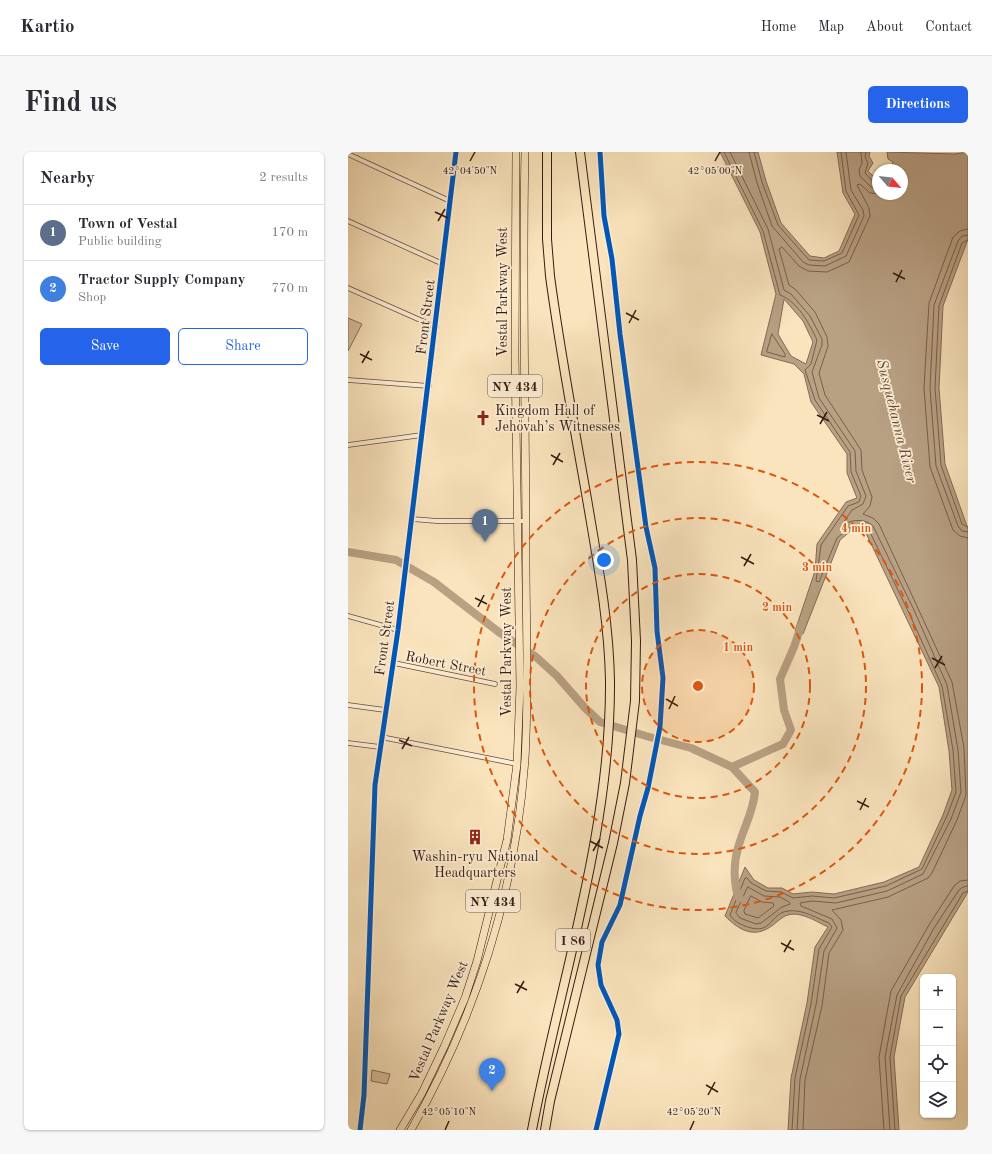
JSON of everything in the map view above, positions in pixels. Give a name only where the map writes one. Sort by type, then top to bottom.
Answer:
[{"type":"highway","name":"I 86","points":[[532,1130],[596,833],[607,748],[609,696],[604,604],[550,276],[547,239],[548,152]]},
{"type":"highway","name":"I 86","points":[[545,1130],[550,1101],[613,843],[629,754],[635,701],[636,641],[632,560],[580,152]]},
{"type":"main road","name":"Vestal Parkway West","points":[[400,1130],[422,1093],[444,1047],[465,998],[477,961],[507,840],[517,764],[520,654],[517,522],[516,152]]},
{"type":"main road","name":"Vestal Parkway West","points":[[412,1130],[445,1067],[470,1010],[500,916],[514,848],[521,801],[527,722],[524,353],[525,152]]},
{"type":"street","name":"Front Street","points":[[360,1130],[364,1088],[371,858],[375,785],[385,710],[394,663],[429,386],[456,152]]},
{"type":"street","points":[[348,154],[450,201]]},
{"type":"street","points":[[348,221],[443,264]]},
{"type":"street","points":[[348,288],[436,327]]},
{"type":"street","points":[[348,380],[429,386]]},
{"type":"street","points":[[348,444],[422,435]]},
{"type":"street","points":[[412,519],[526,521]]},
{"type":"street","points":[[348,616],[398,630]]},
{"type":"street","name":"Robert Street","points":[[394,663],[495,684]]},
{"type":"street","points":[[348,705],[385,710]]},
{"type":"street","points":[[381,737],[517,764]]},
{"type":"street","points":[[348,743],[380,748]]},
{"type":"street","points":[[396,1130],[409,1113]]},
{"type":"shaded area","points":[[348,318],[362,324],[348,351]]},
{"type":"shaded area","points":[[372,1070],[390,1074],[387,1084],[371,1081]]},
{"type":"water","name":"Susquehanna River","points":[[720,152],[758,152],[766,181],[781,223],[810,256],[824,258],[839,251],[855,214],[843,193],[837,152],[870,152],[869,156],[873,163],[868,171],[872,175],[872,200],[908,200],[908,164],[892,164],[893,162],[888,159],[887,152],[954,154],[968,152],[968,239],[943,306],[939,388],[945,464],[968,529],[968,892],[905,997],[894,1057],[899,1130],[788,1130],[791,1078],[807,1003],[815,947],[828,927],[809,918],[798,914],[793,914],[784,917],[760,932],[754,932],[736,926],[725,916],[745,867],[754,880],[768,888],[782,888],[793,894],[812,892],[834,894],[884,882],[919,867],[943,815],[952,790],[949,751],[939,687],[865,531],[853,529],[840,540],[803,634],[795,631],[815,571],[817,544],[846,502],[857,498],[847,473],[847,454],[811,402],[804,374],[794,364],[761,355],[776,294],[760,232]],"holes":[[[784,299],[803,321],[813,342],[806,364],[791,356],[778,334]]]},
{"type":"waterway","points":[[348,552],[396,560],[434,582],[500,633],[535,656],[557,676],[585,708],[600,722],[691,748],[732,767],[783,744],[791,730],[784,710],[780,679],[794,647],[802,623]]},
{"type":"waterway","points":[[732,767],[755,792],[750,814],[740,841],[735,861],[736,885],[738,897],[740,898]]},
{"type":"cycle path","points":[[360,1130],[364,1095],[375,785],[398,630],[456,152]]},
{"type":"cycle path","points":[[596,1130],[619,1034],[617,1020],[601,985],[598,965],[602,942],[620,905],[640,816],[648,788],[660,727],[663,678],[657,631],[655,568],[646,527],[620,334],[612,259],[604,216],[600,152]]},
{"type":"place","name":"Kingdom Hall of Jehovah’s Witnesses","points":[[483,418]]},
{"type":"place","name":"Town of Vestal","points":[[485,542]]},
{"type":"place","name":"Washin-ryu National Headquarters","points":[[475,837]]},
{"type":"place","name":"Tractor Supply Company","points":[[492,1091]]}]
